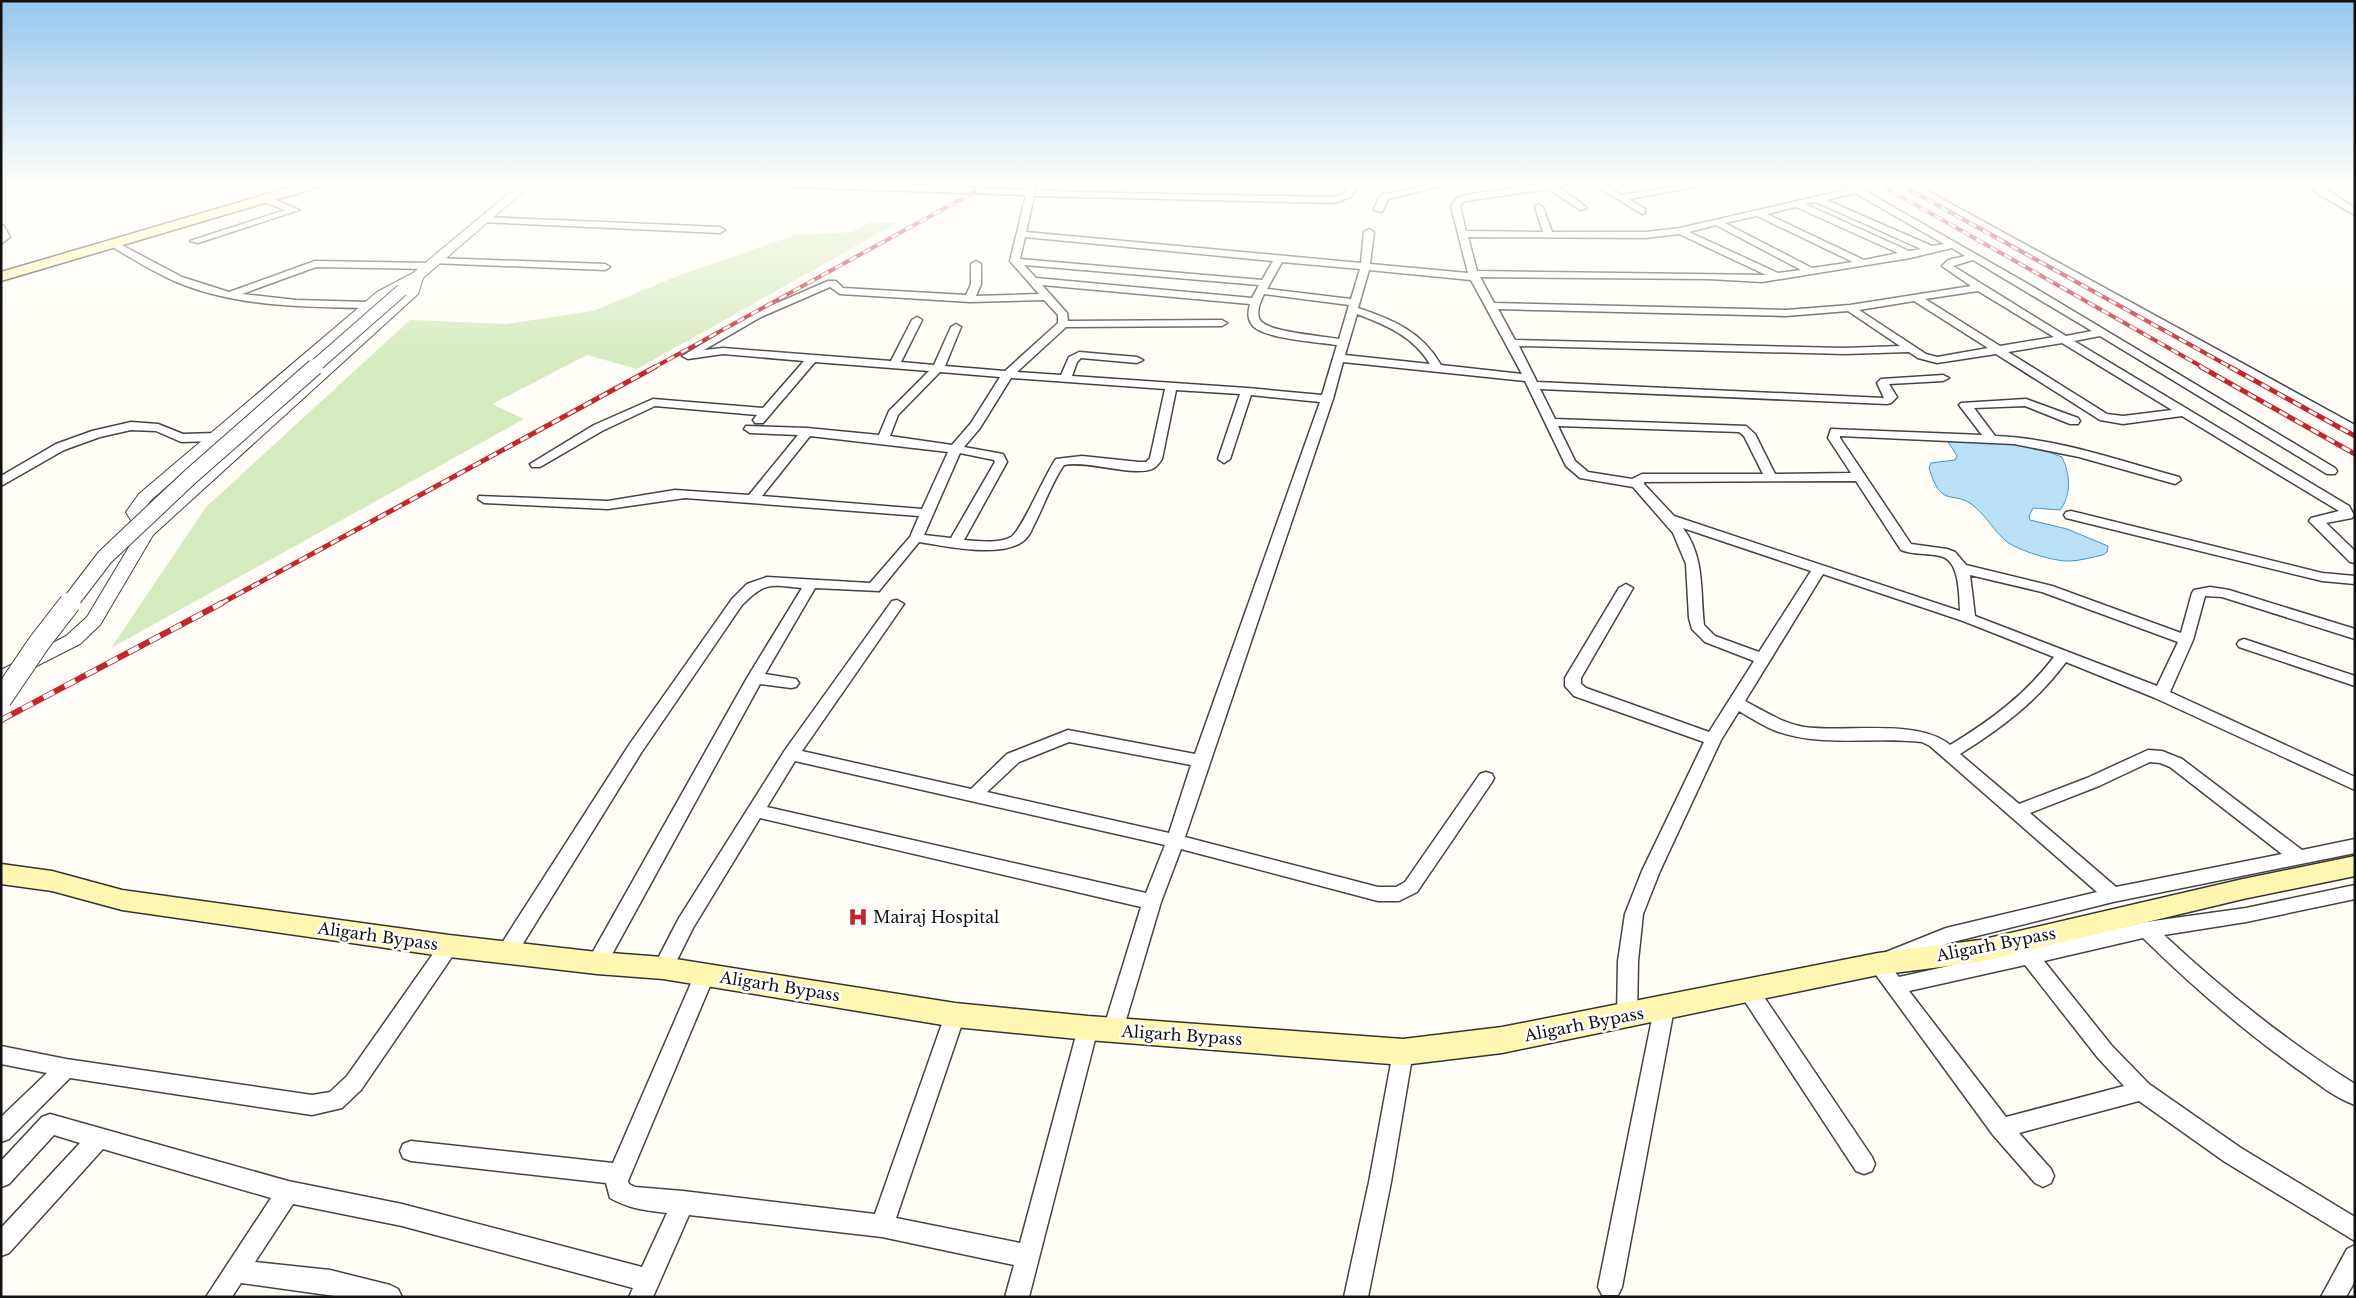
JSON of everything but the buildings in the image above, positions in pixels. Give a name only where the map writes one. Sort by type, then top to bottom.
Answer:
[{"type":"main road","points":[[1,269],[85,245]]},
{"type":"main road","points":[[1,276],[112,245]]},
{"type":"main road","name":"Aligarh Bypass","points":[[1,874],[52,881],[122,900],[449,946],[596,963],[663,968],[955,1015],[1101,1029],[1403,1052],[1502,1040],[1664,1009],[1878,964],[1980,951],[2243,889],[2355,866]]},
{"type":"street","points":[[115,245],[178,279],[228,295],[252,300],[370,305]]},
{"type":"street","points":[[1,699],[39,643],[105,557],[169,496],[455,245]]},
{"type":"street","points":[[1014,261],[1018,245]]},
{"type":"street","points":[[1070,245],[1129,257],[1196,264],[1278,260],[1474,276],[1709,276],[1744,279],[1812,272],[1954,245],[2331,471]]},
{"type":"street","points":[[1017,1297],[1027,1256],[1101,1029],[1175,841],[1327,399],[1365,267],[1368,245]]},
{"type":"street","points":[[1467,245],[1474,276],[1489,306],[1512,343],[1549,422],[1576,469],[1584,475],[1638,484],[1670,519],[1684,538],[1693,564],[1697,626],[1710,639],[1762,659]]},
{"type":"street","points":[[1710,245],[1778,277]]},
{"type":"street","points":[[1759,245],[1812,272]]},
{"type":"street","points":[[1824,245],[1863,263]]},
{"type":"street","points":[[1889,245],[1910,254]]},
{"type":"street","points":[[1920,245],[1932,250]]},
{"type":"street","points":[[2021,245],[2355,430]]},
{"type":"street","points":[[1014,261],[1129,257],[1196,264],[1263,287],[1353,306],[1400,328],[1419,340],[1430,353],[1438,368]]},
{"type":"street","points":[[1975,257],[1951,262],[1947,266],[1980,288],[2344,509],[2347,515],[2316,520],[2355,559]]},
{"type":"street","points":[[1278,260],[1255,301],[1254,317],[1258,325],[1271,331],[1343,343]]},
{"type":"street","points":[[1014,261],[1063,315],[1063,324]]},
{"type":"street","points":[[228,295],[315,264],[433,263],[605,267]]},
{"type":"street","points":[[970,299],[976,284],[976,264]]},
{"type":"street","points":[[1178,294],[1196,264]]},
{"type":"street","points":[[146,532],[134,512],[145,497],[381,295],[417,276]]},
{"type":"street","points":[[1,678],[73,640],[94,621],[146,532],[414,292],[417,276]]},
{"type":"street","points":[[1033,281],[1255,301]]},
{"type":"street","points":[[1048,297],[970,299],[840,290],[832,283],[800,294],[718,337],[688,356],[723,351],[1066,379],[1247,391],[1327,399]]},
{"type":"street","points":[[1489,306],[1786,313],[1850,308],[1980,288]]},
{"type":"street","points":[[1916,298],[2104,418],[2123,420],[2183,412]]},
{"type":"street","points":[[1850,308],[1922,356],[1937,360],[2101,333]]},
{"type":"street","points":[[896,364],[917,320]]},
{"type":"street","points":[[507,952],[635,748],[737,602],[752,587],[767,581],[874,588],[916,538],[956,448],[976,425],[1008,374],[1063,324],[1222,323]]},
{"type":"street","points":[[883,439],[893,414],[938,368],[956,327]]},
{"type":"street","points":[[1512,343],[1845,351],[1912,349]]},
{"type":"street","points":[[1066,379],[1073,358],[1079,356],[1137,360]]},
{"type":"street","points":[[1338,358],[1438,368],[1531,382],[1880,401],[1887,401],[1891,397],[1883,383],[1885,381],[1943,378]]},
{"type":"street","points":[[812,359],[750,429],[883,439],[956,448],[999,457],[1002,462],[956,542]]},
{"type":"street","points":[[916,538],[986,545],[1018,540],[1026,528],[1046,484],[1060,462],[1069,459],[1113,465],[1150,465],[1156,459],[1171,386]]},
{"type":"street","points":[[1224,459],[1247,391]]},
{"type":"street","points":[[536,464],[598,428],[653,402],[683,403],[766,412]]},
{"type":"street","points":[[1990,437],[1964,406],[2026,402],[2074,421]]},
{"type":"street","points":[[1549,422],[1742,429],[1749,434],[1770,476]]},
{"type":"street","points":[[1,482],[60,447],[96,434],[131,426],[158,428],[181,438],[216,437]]},
{"type":"street","points":[[752,500],[807,432]]},
{"type":"street","points":[[1968,618],[1965,587],[1960,568],[1949,554],[1906,547],[1834,438],[1835,432],[1990,437],[2044,445],[2175,480]]},
{"type":"street","points":[[1638,484],[1642,478],[1860,476]]},
{"type":"street","points":[[484,499],[608,505],[628,503],[651,496],[678,494],[926,513]]},
{"type":"street","points":[[2071,515],[2322,577],[2355,580]]},
{"type":"street","points":[[1670,519],[1968,618],[2064,655],[2161,694],[2355,784]]},
{"type":"street","points":[[1960,568],[2047,589],[2186,640]]},
{"type":"street","points":[[1627,1016],[1628,961],[1634,914],[1677,811],[1713,739],[1819,569]]},
{"type":"street","points":[[596,963],[755,678],[811,584]]},
{"type":"street","points":[[1626,588],[1573,678],[1573,686],[1580,692],[1713,739]]},
{"type":"street","points":[[2161,694],[2186,640],[2200,594],[2210,591],[2355,634]]},
{"type":"street","points":[[663,968],[686,922],[791,754],[897,604]]},
{"type":"street","points":[[2244,644],[2355,681]]},
{"type":"street","points":[[1949,753],[2003,720],[2030,697],[2049,676],[2064,655]]},
{"type":"street","points":[[755,678],[792,683]]},
{"type":"street","points":[[1737,703],[1769,721],[1788,729],[1810,733],[1909,734],[1925,737],[1936,742],[2113,895]]},
{"type":"street","points":[[974,796],[988,778],[1013,758],[1068,736],[1201,761]]},
{"type":"street","points":[[791,754],[1175,841],[1378,894],[1398,894],[1410,887],[1486,778]]},
{"type":"street","points":[[2015,812],[2084,786],[2148,756],[2162,757],[2176,763],[2300,858]]},
{"type":"street","points":[[756,811],[1152,902]]},
{"type":"street","points":[[2043,1176],[2001,1128],[1878,964],[1946,936],[2113,895],[2355,846]]},
{"type":"street","points":[[1894,986],[2146,930],[2246,915],[2355,892]]},
{"type":"street","points":[[2146,930],[2199,980],[2269,1036],[2355,1096]]},
{"type":"street","points":[[1,1055],[66,1068],[312,1105],[335,1101],[354,1083],[449,946]]},
{"type":"street","points":[[2030,957],[2104,1052],[2142,1092],[2232,1155],[2355,1230]]},
{"type":"street","points":[[705,974],[617,1180],[618,1190],[622,1194],[632,1198],[683,1202],[780,1216],[815,1217],[882,1226],[1027,1256]]},
{"type":"street","points":[[1749,991],[1864,1164]]},
{"type":"street","points":[[1610,1287],[1664,1009]]},
{"type":"street","points":[[882,1226],[955,1015]]},
{"type":"street","points":[[1356,1297],[1380,1182],[1403,1052]]},
{"type":"street","points":[[1,1132],[66,1068]]},
{"type":"street","points":[[2001,1128],[2142,1092]]},
{"type":"street","points":[[1,1177],[50,1124],[288,1192],[402,1215],[645,1289],[683,1202]]},
{"type":"street","points":[[1,1245],[100,1137]]},
{"type":"street","points":[[411,1151],[620,1174]]},
{"type":"street","points":[[218,1297],[288,1192]]},
{"type":"street","points":[[2332,1297],[2355,1257]]},
{"type":"street","points":[[236,1271],[330,1282],[390,1297]]},
{"type":"green space","points":[[768,245],[859,245],[637,369],[587,355],[492,404],[524,419],[111,648],[206,507],[410,320],[507,324],[593,311],[675,277]]},
{"type":"water","points":[[1947,440],[2028,444],[2062,457],[2068,477],[2068,491],[2064,504],[2060,510],[2033,508],[2029,516],[2030,520],[2067,529],[2108,546],[2107,552],[2103,555],[2082,560],[2063,561],[2027,552],[2006,541],[1975,507],[1960,499],[1943,494],[1939,490],[1929,468],[1931,463],[1955,460],[1957,456]]},
{"type":"railway","points":[[653,368],[878,245]]},
{"type":"railway","points":[[1986,245],[2204,368]]},
{"type":"railway","points":[[2009,245],[2232,368]]},
{"type":"railway","points":[[220,604],[655,367]]},
{"type":"railway","points":[[2201,367],[2355,454]]},
{"type":"railway","points":[[2230,367],[2355,436]]},
{"type":"railway","points":[[1,720],[222,603]]},
{"type":"place","name":"Mairaj Hospital","points":[[858,917]]}]
